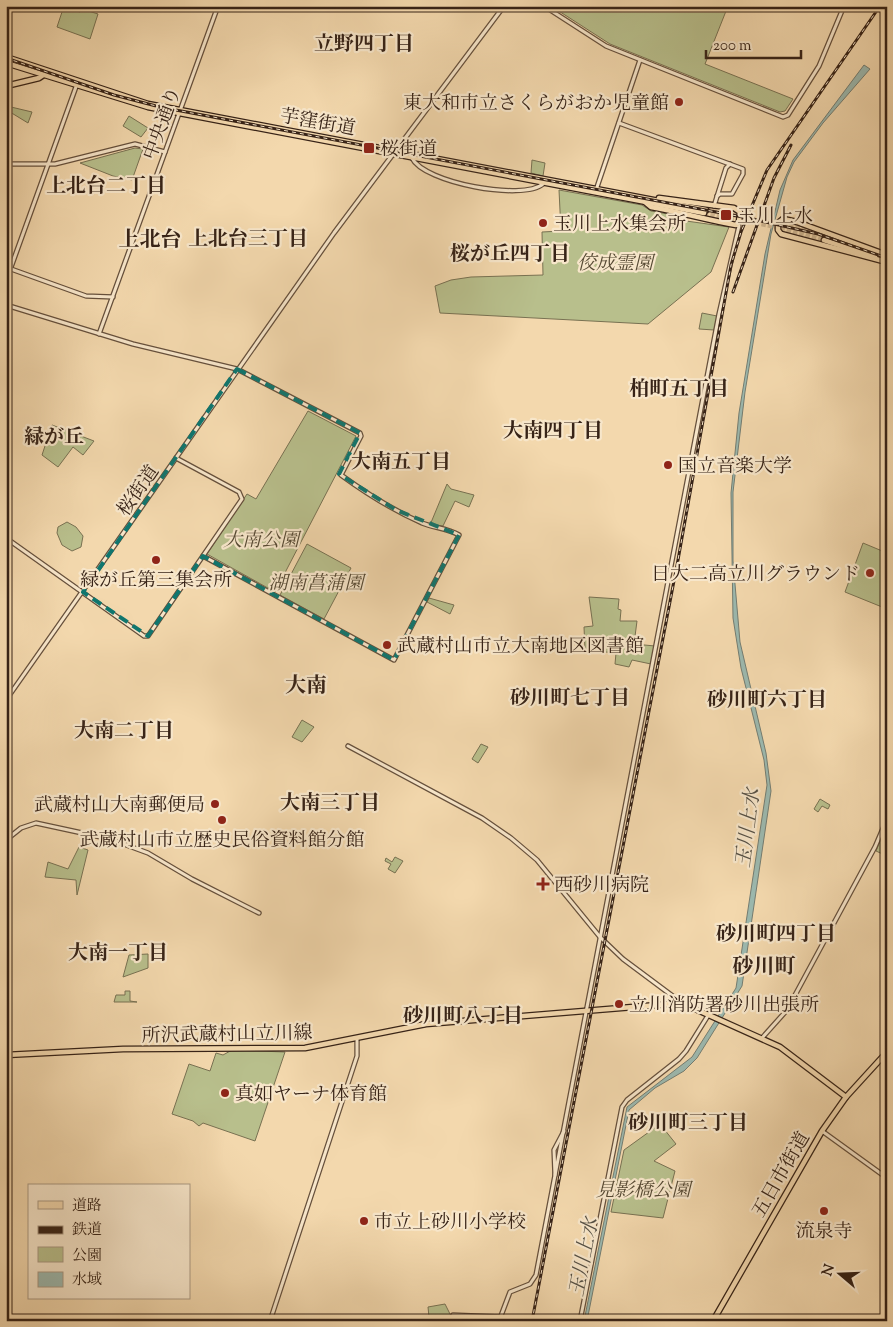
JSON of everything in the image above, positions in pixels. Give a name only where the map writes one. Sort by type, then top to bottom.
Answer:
[{"type":"main road","name":"芋窪街道","points":[[6,57],[78,83],[180,112],[543,184],[595,191],[638,197],[705,211],[643,201],[595,191],[398,150],[180,112]]},
{"type":"main road","name":"芋窪街道","points":[[6,63],[46,72]]},
{"type":"main road","points":[[6,86],[39,78],[46,72]]},
{"type":"main road","points":[[638,197],[738,210],[740,215],[739,222],[736,225],[651,207],[643,201]]},
{"type":"main road","points":[[887,255],[871,247],[787,219],[778,223],[778,230],[781,234],[887,262]]},
{"type":"main road","points":[[887,255],[825,238],[887,262]]},
{"type":"main road","name":"所沢武蔵村山立川線","points":[[6,1055],[123,1049],[305,1048],[426,1024],[682,1004],[724,1020],[762,1038]]},
{"type":"main road","points":[[762,1038],[796,1057],[846,1097]]},
{"type":"main road","name":"五日市街道","points":[[713,1321],[822,1131],[846,1097],[887,1052]]},
{"type":"street","name":"中央通り","points":[[99,334],[218,6]]},
{"type":"street","name":"桜街道","points":[[6,700],[334,233],[504,6]]},
{"type":"street","points":[[544,6],[593,40],[785,117],[820,66],[844,6]]},
{"type":"street","points":[[595,191],[640,60]]},
{"type":"street","points":[[6,281],[78,83]]},
{"type":"street","points":[[619,123],[743,169],[743,174],[732,194],[717,196]]},
{"type":"street","points":[[6,164],[48,165],[77,160],[135,144],[165,152]]},
{"type":"street","points":[[412,158],[415,164],[446,181],[506,190],[535,188],[543,184]]},
{"type":"street","points":[[724,162],[726,168]]},
{"type":"street","points":[[714,206],[726,168],[730,164]]},
{"type":"street","points":[[719,189],[723,194]]},
{"type":"street","points":[[453,1315],[500,1319],[510,1292],[516,1288],[528,1285],[535,1277],[719,314],[732,250],[739,226],[736,225]]},
{"type":"street","points":[[10,269],[86,296],[112,297]]},
{"type":"street","points":[[6,305],[99,334],[237,369],[360,433],[361,436],[341,475],[375,500],[423,524],[446,528],[460,535],[394,660],[203,556]]},
{"type":"street","points":[[6,538],[147,636],[151,633],[242,496],[176,458]]},
{"type":"street","points":[[348,746],[482,818],[511,838],[537,860],[600,937],[632,968],[682,1004]]},
{"type":"street","points":[[762,1038],[787,1010],[875,847],[887,819]]},
{"type":"street","points":[[6,840],[21,828],[36,823],[110,839],[148,854],[259,913]]},
{"type":"street","points":[[580,1321],[622,1107],[627,1100],[672,1066],[686,1051],[711,1015]]},
{"type":"street","points":[[270,1321],[357,1056],[357,1038]]},
{"type":"street","points":[[555,1176],[554,1150],[564,1131]]},
{"type":"street","points":[[822,1131],[887,1178]]},
{"type":"highlighted area","points":[[237,369],[360,433],[339,474],[396,510],[459,535],[394,660],[203,556],[148,636],[83,592]]},
{"type":"green space","points":[[64,6],[71,6],[70,9],[80,12],[82,9],[98,14],[90,39],[57,27]]},
{"type":"green space","points":[[551,6],[728,6],[705,64],[793,99],[785,111],[780,112],[610,44]]},
{"type":"green space","points":[[11,107],[32,112],[28,123],[10,112]]},
{"type":"green space","points":[[129,116],[148,128],[141,137],[123,126]]},
{"type":"green space","points":[[135,148],[143,149],[132,180],[113,176],[80,163]]},
{"type":"green space","points":[[532,160],[545,163],[543,176],[531,173]]},
{"type":"green space","name":"佼成霊園","points":[[559,190],[642,205],[651,211],[679,216],[679,220],[729,227],[711,272],[648,324],[440,313],[435,286],[451,280],[471,277],[543,275],[542,232],[561,231]]},
{"type":"green space","points":[[702,313],[717,316],[714,330],[699,329]]},
{"type":"green space","name":"大南公園","points":[[308,411],[356,436],[275,592],[207,554],[247,494],[256,499]]},
{"type":"green space","points":[[52,425],[94,441],[83,455],[73,447],[58,467],[42,455]]},
{"type":"green space","points":[[447,484],[451,489],[474,495],[469,507],[455,501],[443,526],[430,525]]},
{"type":"green space","points":[[67,522],[76,527],[83,536],[81,547],[72,551],[62,545],[57,533],[58,527]]},
{"type":"green space","name":"日大二高立川グラウンド","points":[[863,543],[887,553],[887,609],[845,592]]},
{"type":"green space","name":"湖南菖蒲園","points":[[307,544],[351,568],[324,619],[280,595]]},
{"type":"green space","points":[[589,597],[619,599],[620,621],[637,621],[634,644],[655,646],[651,664],[632,660],[629,667],[615,664],[616,653],[585,650],[584,627],[593,626]]},
{"type":"green space","points":[[429,598],[454,605],[450,614],[427,602]]},
{"type":"green space","points":[[302,720],[314,727],[302,742],[292,737]]},
{"type":"green space","points":[[481,744],[488,747],[478,763],[472,759]]},
{"type":"green space","points":[[820,799],[830,805],[828,809],[822,806],[818,812],[814,809]]},
{"type":"green space","points":[[887,824],[887,856],[876,851]]},
{"type":"green space","points":[[79,847],[88,850],[77,895],[76,880],[45,877],[48,862],[68,869]]},
{"type":"green space","points":[[395,857],[403,861],[395,873],[388,869],[391,864],[385,861],[386,858],[392,862]]},
{"type":"green space","points":[[148,954],[148,968],[123,977],[129,955]]},
{"type":"green space","points":[[125,991],[130,991],[130,1001],[137,1002],[114,1002],[116,995],[125,995]]},
{"type":"green space","name":"真如ヤーナ体育館","points":[[232,1050],[285,1052],[255,1141],[203,1123],[199,1126],[193,1121],[172,1114],[189,1064],[210,1071],[216,1053],[223,1055]]},
{"type":"green space","name":"見影橋公園","points":[[660,1124],[676,1144],[654,1161],[675,1171],[663,1218],[611,1212],[624,1150]]},
{"type":"green space","points":[[445,1304],[451,1316],[429,1317],[428,1307]]},
{"type":"water","points":[[864,65],[870,69],[823,123],[794,162],[787,177],[771,234],[745,392],[733,492],[733,561],[740,642],[766,753],[771,791],[742,986],[697,1058],[684,1071],[655,1088],[629,1110],[587,1321],[584,1321],[627,1107],[692,1057],[736,988],[767,785],[764,760],[741,668],[733,618],[731,493],[739,413],[765,254],[780,190],[793,160]]},
{"type":"tunnel","points":[[706,210],[777,223],[826,235]]},
{"type":"tunnel","points":[[704,213],[776,227],[824,240]]},
{"type":"railway","points":[[532,1321],[678,560],[731,265],[741,232],[767,170],[880,6]]},
{"type":"railway","points":[[6,58],[114,95],[160,107],[748,218],[818,234],[887,258]]},
{"type":"railway","points":[[733,292],[774,178],[791,145]]},
{"type":"place","name":"東大和市立さくらがおか児童館","points":[[679,102]]},
{"type":"place","name":"桜街道","points":[[369,148]]},
{"type":"place","name":"玉川上水","points":[[726,215]]},
{"type":"place","name":"玉川上水集会所","points":[[543,223]]},
{"type":"place","name":"国立音楽大学","points":[[668,465]]},
{"type":"place","name":"緑が丘第三集会所","points":[[156,560]]},
{"type":"place","name":"日大二高立川グラウンド","points":[[870,573]]},
{"type":"place","name":"武蔵村山市立大南地区図書館","points":[[387,645]]},
{"type":"place","name":"武蔵村山大南郵便局","points":[[215,804]]},
{"type":"place","name":"武蔵村山市立歴史民俗資料館分館","points":[[222,820]]},
{"type":"place","name":"西砂川病院","points":[[543,884]]},
{"type":"place","name":"立川消防署砂川出張所","points":[[619,1004]]},
{"type":"place","name":"真如ヤーナ体育館","points":[[225,1093]]},
{"type":"place","name":"流泉寺","points":[[824,1211]]},
{"type":"place","name":"市立上砂川小学校","points":[[364,1221]]},
{"type":"district","name":"立野四丁目","points":[[364,43]]},
{"type":"district","name":"上北台二丁目","points":[[106,185]]},
{"type":"district","name":"上北台三丁目","points":[[248,238]]},
{"type":"district","name":"上北台","points":[[150,239]]},
{"type":"district","name":"桜が丘四丁目","points":[[510,253]]},
{"type":"district","name":"柏町五丁目","points":[[679,388]]},
{"type":"district","name":"大南四丁目","points":[[553,430]]},
{"type":"district","name":"緑が丘","points":[[54,436]]},
{"type":"district","name":"大南五丁目","points":[[401,461]]},
{"type":"district","name":"大南","points":[[306,685]]},
{"type":"district","name":"砂川町七丁目","points":[[570,697]]},
{"type":"district","name":"砂川町六丁目","points":[[767,699]]},
{"type":"district","name":"大南二丁目","points":[[124,730]]},
{"type":"district","name":"大南三丁目","points":[[330,802]]},
{"type":"district","name":"砂川町四丁目","points":[[776,933]]},
{"type":"district","name":"大南一丁目","points":[[118,952]]},
{"type":"district","name":"砂川町","points":[[764,966]]},
{"type":"district","name":"砂川町八丁目","points":[[463,1015]]},
{"type":"district","name":"砂川町三丁目","points":[[688,1122]]}]
